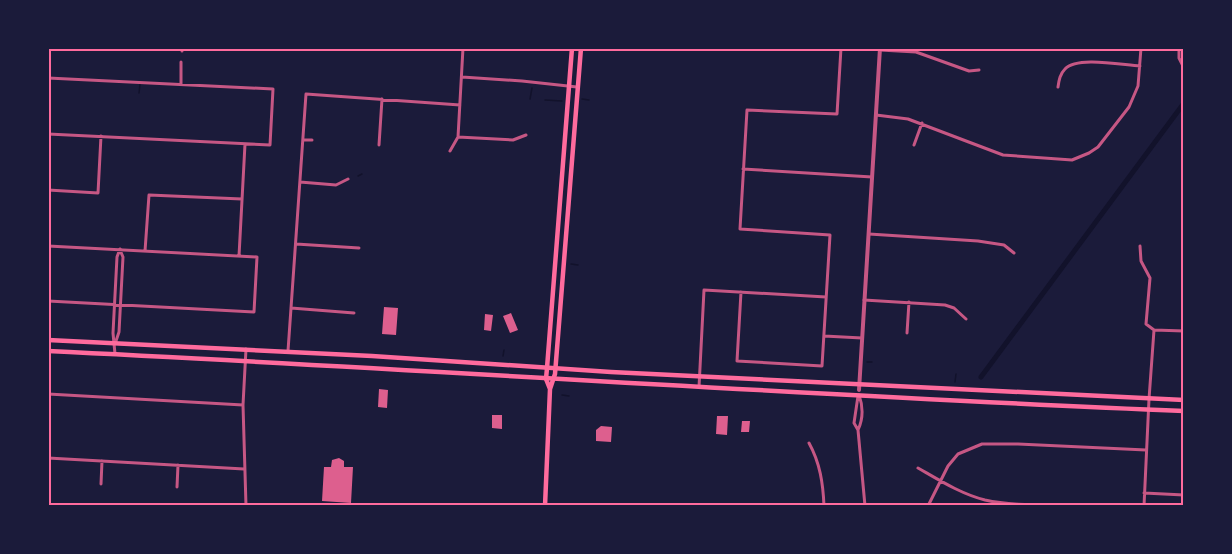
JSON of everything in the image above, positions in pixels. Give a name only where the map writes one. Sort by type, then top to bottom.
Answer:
[{"type":"main road","points":[[550,389],[546,374],[572,48]]},
{"type":"main road","points":[[545,506],[550,389],[555,374],[581,48]]},
{"type":"main road","points":[[48,340],[402,358],[546,374],[699,387],[859,390],[1148,404],[1184,411]]},
{"type":"main road","points":[[48,351],[401,369],[699,376],[859,390],[1148,404],[1184,400]]},
{"type":"main road","points":[[401,369],[402,358]]},
{"type":"street","points":[[110,48],[126,48]]},
{"type":"street","points":[[450,151],[458,137],[463,48]]},
{"type":"street","points":[[741,292],[737,361],[822,366],[830,235],[740,229],[743,169],[747,110],[837,114],[841,48]]},
{"type":"street","points":[[876,115],[901,117],[922,123],[1003,155],[1064,160],[1080,158],[1098,147],[1129,107],[1138,86],[1141,48]]},
{"type":"street","points":[[1179,48],[1179,58],[1183,66]]},
{"type":"street","points":[[865,506],[858,446],[862,404],[859,390],[880,49],[916,52],[969,71],[979,70]]},
{"type":"street","points":[[180,85],[181,62]]},
{"type":"street","points":[[1058,87],[1060,75],[1072,64],[1082,62],[1140,66]]},
{"type":"street","points":[[462,77],[578,87]]},
{"type":"street","points":[[48,78],[273,89],[270,145],[48,134]]},
{"type":"street","points":[[288,352],[306,94],[460,105]]},
{"type":"street","points":[[379,145],[382,99]]},
{"type":"street","points":[[914,145],[922,123]]},
{"type":"street","points":[[458,137],[513,140],[526,135]]},
{"type":"street","points":[[48,190],[98,193],[101,136]]},
{"type":"street","points":[[303,140],[312,140]]},
{"type":"street","points":[[239,256],[245,144]]},
{"type":"street","points":[[743,169],[872,177]]},
{"type":"street","points":[[300,182],[336,185],[348,179]]},
{"type":"street","points":[[145,251],[149,195],[242,199]]},
{"type":"street","points":[[869,234],[978,241],[1004,246],[1014,253]]},
{"type":"street","points":[[296,244],[359,248]]},
{"type":"street","points":[[48,246],[256,257],[254,312],[48,301]]},
{"type":"street","points":[[1140,246],[1141,261],[1150,278],[1146,324],[1154,330],[1184,331]]},
{"type":"street","points":[[116,343],[113,333],[117,257],[120,249]]},
{"type":"street","points":[[115,354],[119,332],[123,257],[120,249]]},
{"type":"street","points":[[699,387],[704,290],[826,297]]},
{"type":"street","points":[[864,300],[945,305],[954,308],[966,318]]},
{"type":"street","points":[[907,333],[909,302]]},
{"type":"street","points":[[291,308],[354,313]]},
{"type":"street","points":[[1144,506],[1154,330]]},
{"type":"street","points":[[824,336],[862,338]]},
{"type":"street","points":[[246,349],[243,405],[246,506]]},
{"type":"street","points":[[48,394],[243,405]]},
{"type":"street","points":[[809,443],[818,458],[824,506]]},
{"type":"street","points":[[928,506],[948,466],[958,454],[982,444],[1146,450]]},
{"type":"street","points":[[48,458],[244,469]]},
{"type":"street","points":[[101,484],[102,460]]},
{"type":"street","points":[[177,487],[178,465]]},
{"type":"street","points":[[918,468],[967,494],[985,500],[1087,506]]},
{"type":"street","points":[[1144,493],[1184,494],[1184,506]]},
{"type":"building","points":[[384,307],[398,308],[396,335],[382,334]]},
{"type":"building","points":[[511,313],[518,330],[510,333],[503,316]]},
{"type":"building","points":[[485,314],[493,315],[491,331],[484,330]]},
{"type":"building","points":[[379,389],[388,390],[387,408],[378,407]]},
{"type":"building","points":[[492,415],[502,415],[502,429],[492,428]]},
{"type":"building","points":[[717,416],[728,416],[727,435],[716,434]]},
{"type":"building","points":[[742,421],[750,421],[749,432],[741,432]]},
{"type":"building","points":[[601,426],[612,427],[611,442],[596,441],[596,430]]},
{"type":"building","points":[[339,458],[344,461],[344,467],[353,467],[351,503],[322,501],[324,467],[331,467],[332,460]]},
{"type":"waterway","points":[[139,93],[140,84]]},
{"type":"waterway","points":[[530,99],[532,88]]},
{"type":"waterway","points":[[582,99],[589,100]]},
{"type":"waterway","points":[[545,100],[562,101]]},
{"type":"waterway","points":[[981,377],[1184,103]]},
{"type":"waterway","points":[[358,176],[362,174]]},
{"type":"waterway","points":[[571,264],[578,265]]},
{"type":"waterway","points":[[503,356],[504,350]]},
{"type":"waterway","points":[[867,362],[872,362]]},
{"type":"waterway","points":[[955,382],[956,374]]},
{"type":"waterway","points":[[562,395],[569,396]]}]
